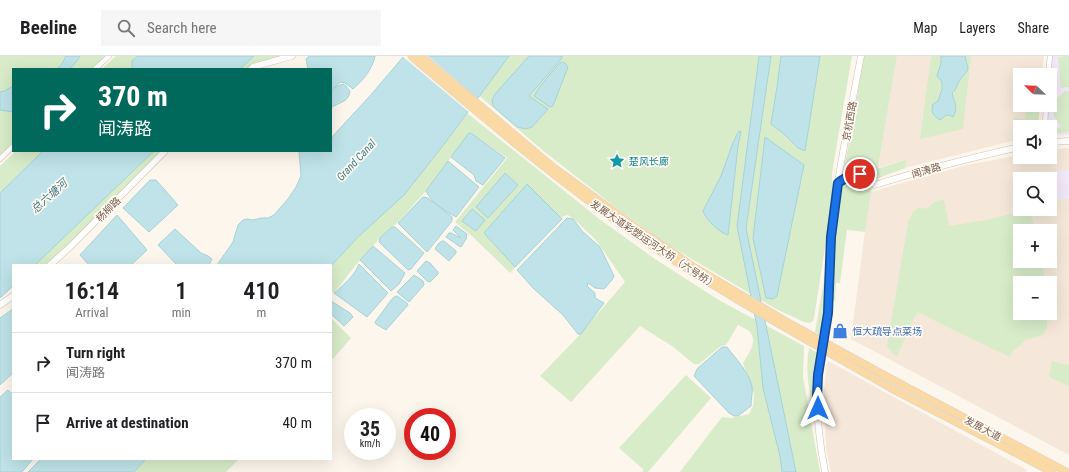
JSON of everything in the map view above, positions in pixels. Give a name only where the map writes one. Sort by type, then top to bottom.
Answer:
[{"type":"main road","name":"发展大道彩塑运河大桥（六号桥）","points":[[411,56],[527,153],[632,233],[722,290],[896,391]]},
{"type":"main road","name":"发展大道彩塑运河大桥（六号桥）","points":[[421,56],[553,167],[636,228],[694,267],[773,314],[899,383]]},
{"type":"main road","name":"发展大道","points":[[899,383],[1067,472]]},
{"type":"main road","name":"发展大道","points":[[896,391],[1052,472]]},
{"type":"street","points":[[96,68],[109,56]]},
{"type":"street","points":[[252,68],[292,56]]},
{"type":"street","name":"京杭西路","points":[[825,472],[820,444],[817,397],[818,375],[828,313],[830,246],[838,183],[861,56]]},
{"type":"street","points":[[1049,68],[1050,56]]},
{"type":"street","points":[[1057,142],[1069,141]]},
{"type":"street","points":[[0,159],[12,147]]},
{"type":"street","name":"闻涛路","points":[[838,183],[852,174],[860,174],[871,180],[875,185],[918,172],[1013,149]]},
{"type":"street","name":"杨柳路","points":[[51,264],[70,247],[164,152]]},
{"type":"street","points":[[0,305],[12,297]]},
{"type":"shaded area","points":[[897,56],[1044,56],[1043,68],[1013,68],[1013,112],[1039,112],[1039,120],[1013,120],[1013,141],[905,168],[906,159],[878,168]]},
{"type":"shaded area","points":[[1052,56],[1069,56],[1069,135],[1057,136],[1057,120],[1047,120],[1047,112],[1057,112],[1057,68],[1051,68]]},
{"type":"shaded area","points":[[1069,148],[1069,455],[851,339],[870,192],[967,165],[1013,156],[1013,164],[1057,164],[1057,149]]},
{"type":"shaded area","points":[[1069,170],[1069,199],[1057,200],[1057,172],[1054,172]]},
{"type":"shaded area","points":[[828,361],[1027,470],[1026,472],[831,472],[826,448],[824,396],[826,365]]},
{"type":"green space","points":[[0,56],[106,56],[93,68],[12,68],[12,144],[0,155]]},
{"type":"green space","points":[[116,56],[138,56],[132,61],[132,68],[103,68]]},
{"type":"green space","points":[[254,56],[282,56],[251,68],[241,68]]},
{"type":"green space","points":[[433,56],[852,56],[832,173],[833,196],[813,321],[810,323],[804,322],[776,309],[665,243],[619,210],[541,149]]},
{"type":"green space","points":[[864,56],[897,56],[878,168],[907,159],[905,168],[876,179],[859,172],[852,172],[843,176]]},
{"type":"green space","points":[[931,56],[971,56],[963,129],[920,139]]},
{"type":"green space","points":[[1069,56],[1069,87],[1061,88],[1058,57]]},
{"type":"green space","points":[[1065,91],[1069,91],[1069,132],[1057,134],[1057,128],[1062,127],[1053,112],[1057,112],[1057,98]]},
{"type":"green space","points":[[1026,112],[1039,112],[1039,120],[1014,120],[1014,118],[1025,119]]},
{"type":"green space","points":[[467,113],[598,218],[655,259],[717,299],[804,346],[803,377],[820,472],[680,472],[722,417],[731,418],[749,414],[753,406],[754,394],[743,363],[750,352],[753,340],[750,332],[738,325],[726,345],[721,346],[699,364],[694,364],[672,346],[640,326],[571,402],[540,376],[574,341],[625,282],[596,240],[568,215],[564,216],[510,273],[473,237],[455,222],[507,158],[471,133],[469,133],[426,191],[360,260],[334,293],[332,292],[332,265],[445,143]]},
{"type":"green space","points":[[15,152],[42,152],[0,193],[0,166]]},
{"type":"green space","points":[[153,152],[163,152],[47,264],[36,264]]},
{"type":"green space","points":[[858,176],[872,184],[865,232],[847,230],[840,283],[836,283],[835,301],[832,300],[833,232],[841,187],[846,180]]},
{"type":"green space","points":[[940,200],[944,200],[949,226],[1013,214],[1013,216],[1031,216],[1034,224],[1013,224],[1013,268],[1043,268],[1044,276],[1013,276],[1013,320],[1047,320],[1047,327],[1043,335],[1026,340],[1013,351],[1010,357],[918,312],[897,356],[892,353],[887,346],[908,223],[913,212],[919,208],[928,208]]},
{"type":"green space","points":[[828,254],[827,310],[823,333],[821,335],[815,332]]},
{"type":"green space","points":[[332,319],[351,338],[332,358]]},
{"type":"green space","points":[[809,348],[820,354],[816,423],[810,395],[807,367]]},
{"type":"green space","points":[[1052,361],[1066,365],[1069,364],[1069,386],[1049,377]]},
{"type":"green space","points":[[686,375],[711,398],[648,472],[642,472],[644,470],[619,448]]},
{"type":"green space","points":[[145,460],[238,460],[226,472],[134,472]]},
{"type":"water","points":[[66,56],[80,56],[71,68],[58,68]]},
{"type":"water","points":[[138,56],[254,56],[241,68],[132,68],[132,61]]},
{"type":"water","points":[[309,56],[375,56],[367,74],[353,89],[341,82],[332,89],[332,68],[308,68],[306,59]]},
{"type":"water","name":"Grand Canal","points":[[404,56],[509,56],[445,143],[404,195],[358,237],[332,265],[218,264],[233,242],[238,225],[243,220],[268,218],[274,215],[288,199],[301,176],[299,152],[332,152],[332,137]]},
{"type":"water","points":[[529,56],[562,56],[562,58],[529,96],[548,109],[532,127],[526,129],[517,127],[493,106],[492,100],[495,94]]},
{"type":"water","points":[[759,56],[771,56],[746,228],[796,472],[782,472],[780,456],[763,388],[757,327],[737,226]]},
{"type":"water","points":[[781,56],[820,56],[805,151],[798,148],[783,133],[771,124]]},
{"type":"water","points":[[941,56],[965,56],[968,68],[952,93],[956,105],[955,114],[953,117],[943,117],[941,120],[935,116],[932,109],[933,104],[938,101],[942,89],[942,82],[937,76],[941,63]]},
{"type":"water","points":[[562,62],[568,67],[553,106],[550,107],[534,96],[541,85]]},
{"type":"water","points":[[343,84],[350,91],[348,98],[332,107],[332,91],[336,87]]},
{"type":"water","points":[[12,87],[12,112],[0,110],[0,92]]},
{"type":"water","points":[[741,131],[728,235],[721,232],[713,225],[703,211],[721,176],[738,132]]},
{"type":"water","points":[[469,133],[505,158],[483,185],[476,181],[474,175],[451,157]]},
{"type":"water","points":[[765,137],[804,165],[777,296],[773,299],[766,298],[753,238]]},
{"type":"water","name":"总六塘河","points":[[42,152],[153,152],[36,264],[12,264],[12,287],[0,298],[0,193]]},
{"type":"water","points":[[448,161],[479,187],[456,217],[443,209],[428,195],[426,191]]},
{"type":"water","points":[[505,173],[518,185],[488,218],[476,207]]},
{"type":"water","points":[[150,180],[156,180],[178,205],[149,232],[123,208]]},
{"type":"water","points":[[527,184],[562,219],[515,267],[484,233]]},
{"type":"water","points":[[423,197],[428,198],[452,217],[452,221],[427,252],[398,223]]},
{"type":"water","points":[[472,209],[485,220],[476,231],[462,221]]},
{"type":"water","points":[[117,215],[147,250],[132,264],[88,264],[80,255]]},
{"type":"water","points":[[567,218],[573,219],[582,231],[600,247],[614,276],[604,289],[595,288],[588,283],[587,286],[595,293],[595,298],[604,303],[581,334],[578,334],[563,315],[533,288],[517,270]]},
{"type":"water","points":[[456,226],[467,234],[461,247],[446,237],[449,233],[451,233],[461,238],[453,230]]},
{"type":"water","points":[[392,227],[395,227],[424,253],[411,269],[408,270],[379,242],[380,238]]},
{"type":"water","points":[[175,229],[201,253],[212,259],[210,264],[176,264],[158,245]]},
{"type":"water","points":[[442,241],[456,251],[449,261],[435,249]]},
{"type":"water","points":[[373,246],[405,273],[399,284],[391,291],[360,260]]},
{"type":"water","points":[[426,261],[430,263],[438,272],[438,274],[430,282],[417,271]]},
{"type":"water","points":[[359,264],[388,293],[367,317],[334,293],[352,276]]},
{"type":"water","points":[[414,275],[423,281],[424,285],[409,302],[397,292]]},
{"type":"water","points":[[397,296],[408,305],[386,330],[375,322],[392,299]]},
{"type":"water","points":[[332,302],[350,313],[353,317],[344,326],[332,315]]},
{"type":"water","points":[[12,310],[12,374],[0,385],[0,318]]},
{"type":"water","points":[[722,347],[727,347],[745,370],[752,386],[751,406],[738,416],[734,416],[729,413],[694,376],[697,369]]},
{"type":"water","points":[[8,390],[12,394],[12,460],[32,460],[22,472],[0,472],[0,397]]},
{"type":"water","points":[[40,460],[145,460],[134,472],[28,472]]},
{"type":"pier","points":[[402,56],[428,56],[479,100],[470,113]]},
{"type":"place","name":"楚风长廊","points":[[617,161]]},
{"type":"place","name":"恒大疏导点菜场","points":[[840,331]]},
{"type":"route","points":[[818,408],[818,375],[828,313],[830,246],[838,183],[852,174],[860,174]]}]
